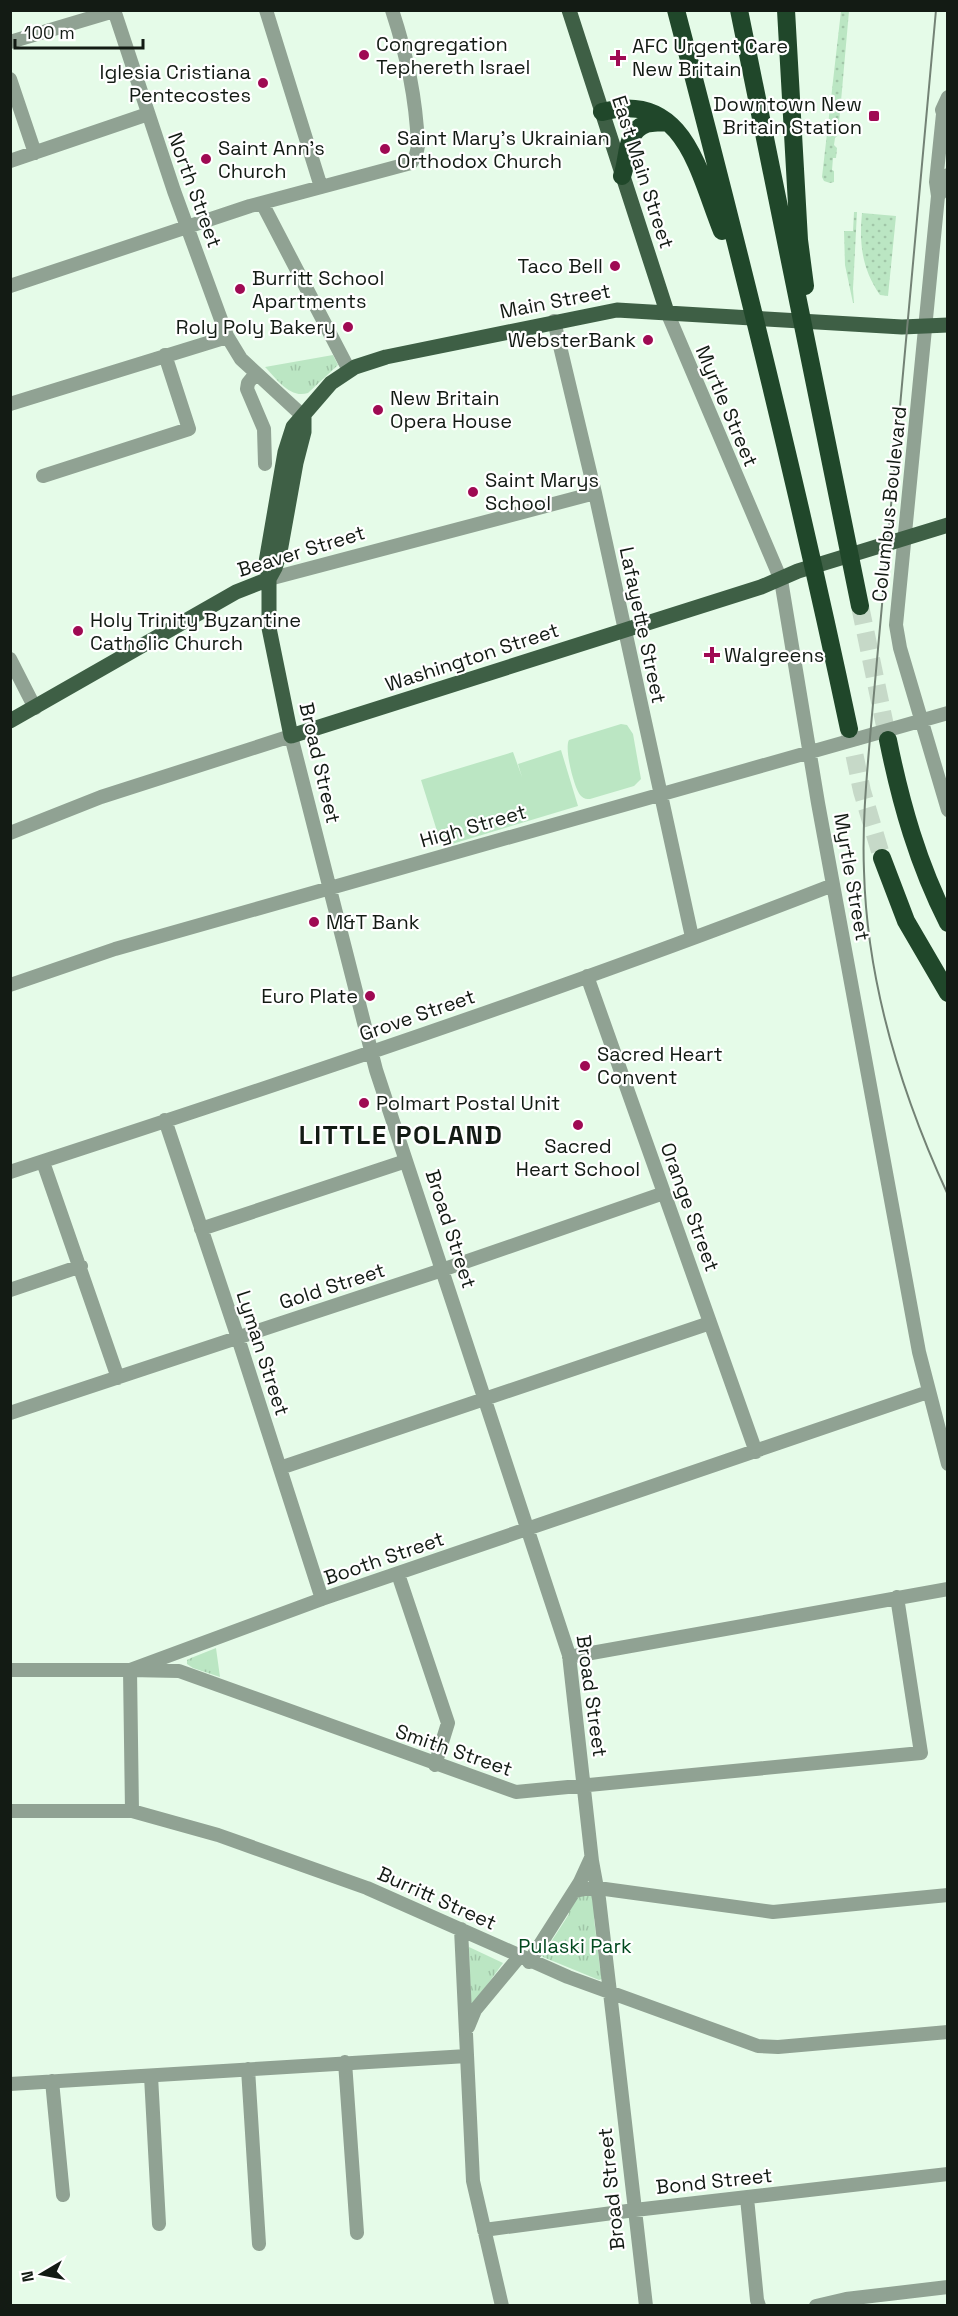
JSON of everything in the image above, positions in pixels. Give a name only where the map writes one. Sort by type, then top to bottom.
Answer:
[{"type":"highway","points":[[676,10],[794,478],[849,729]]},
{"type":"highway","points":[[739,10],[860,606]]},
{"type":"highway","points":[[786,10],[800,240],[820,371],[819,409]]},
{"type":"highway","points":[[602,112],[626,108],[644,110],[658,114],[676,130],[686,142],[728,246],[743,273]]},
{"type":"highway","points":[[622,176],[629,143],[636,131],[648,124],[665,122]]},
{"type":"highway","points":[[888,740],[912,838],[933,893],[948,922]]},
{"type":"highway","points":[[882,858],[906,921],[948,993]]},
{"type":"main road","name":"East Main Street","points":[[569,10],[667,312]]},
{"type":"main road","name":"Main Street","points":[[269,579],[266,555],[285,452],[293,428],[326,388],[349,370],[386,357],[611,310],[926,327],[948,325]]},
{"type":"main road","name":"Washington Street","points":[[291,736],[761,587],[798,571],[865,549],[948,525]]},
{"type":"main road","name":"Beaver Street","points":[[10,721],[236,592],[269,579]]},
{"type":"main road","name":"Broad Street","points":[[269,579],[269,628],[291,736]]},
{"type":"street","points":[[266,10],[321,187]]},
{"type":"street","points":[[10,286],[262,203],[405,166],[413,161],[418,144],[411,72],[392,10]]},
{"type":"street","points":[[10,42],[114,11]]},
{"type":"street","name":"North Street","points":[[114,11],[227,337],[239,356],[304,417]]},
{"type":"street","points":[[10,79],[35,153]]},
{"type":"street","name":"Columbus Boulevard","points":[[948,97],[943,105],[945,119],[936,182],[938,196],[897,634],[948,810]]},
{"type":"street","points":[[10,161],[148,114]]},
{"type":"street","name":"Columbus Boulevard","points":[[938,196],[943,190],[948,175]]},
{"type":"street","points":[[262,203],[349,370]]},
{"type":"street","name":"Myrtle Street","points":[[667,312],[780,578],[833,885],[919,1352],[948,1464]]},
{"type":"street","name":"Lafayette Street","points":[[554,321],[595,493],[692,937]]},
{"type":"street","points":[[10,404],[227,337]]},
{"type":"street","points":[[44,476],[189,429],[165,356]]},
{"type":"street","points":[[256,373],[248,382],[247,389],[264,429],[265,464]]},
{"type":"street","name":"Beaver Street","points":[[269,579],[595,493]]},
{"type":"street","points":[[10,659],[35,708]]},
{"type":"street","name":"High Street","points":[[10,985],[104,952],[948,713]]},
{"type":"street","name":"Washington Street","points":[[10,833],[101,797],[291,736]]},
{"type":"street","name":"Broad Street","points":[[291,736],[371,1052],[569,1657],[646,2306]]},
{"type":"street","name":"Grove Street","points":[[10,1172],[371,1052],[833,885]]},
{"type":"street","name":"Orange Street","points":[[586,976],[710,1323],[760,1450]]},
{"type":"street","name":"Lyman Street","points":[[165,1120],[322,1599]]},
{"type":"street","points":[[201,1229],[406,1161]]},
{"type":"street","points":[[43,1162],[118,1378]]},
{"type":"street","name":"Gold Street","points":[[10,1413],[442,1270],[664,1193]]},
{"type":"street","points":[[10,1290],[81,1266]]},
{"type":"street","points":[[280,1468],[710,1323]]},
{"type":"street","name":"Booth Street","points":[[10,1670],[130,1670],[322,1599],[398,1575],[928,1392]]},
{"type":"street","points":[[398,1575],[448,1723],[435,1765]]},
{"type":"street","points":[[569,1657],[948,1589]]},
{"type":"street","name":"Smith Street","points":[[130,1670],[179,1671],[435,1765],[516,1792],[584,1786],[921,1753],[897,1598]]},
{"type":"street","points":[[130,1670],[132,1811]]},
{"type":"street","name":"Burritt Street","points":[[10,1811],[132,1811],[218,1835],[352,1882],[524,1959],[749,2043],[766,2047],[948,2032]]},
{"type":"street","name":"Broad Street","points":[[466,2038],[473,2013],[524,1959],[575,1892],[585,1873],[591,1854]]},
{"type":"street","points":[[575,1892],[597,1888],[771,1912],[948,1896]]},
{"type":"street","points":[[461,1929],[473,2181],[502,2306]]},
{"type":"street","points":[[10,2084],[467,2056]]},
{"type":"street","points":[[345,2062],[357,2233]]},
{"type":"street","points":[[248,2069],[259,2244]]},
{"type":"street","points":[[152,2076],[159,2224]]},
{"type":"street","points":[[52,2081],[63,2195]]},
{"type":"street","name":"Bond Street","points":[[484,2230],[948,2174]]},
{"type":"street","points":[[747,2198],[759,2306]]},
{"type":"street","points":[[816,2306],[846,2299],[948,2287]]},
{"type":"green space","points":[[841,11],[849,11],[838,135],[834,145],[837,148],[836,158],[833,158],[834,182],[830,183],[824,181],[822,177]]},
{"type":"green space","points":[[854,212],[857,212],[853,303],[845,265],[844,231],[853,231]]},
{"type":"green space","points":[[862,213],[896,216],[888,296],[880,295],[869,276],[863,256]]},
{"type":"green space","points":[[333,355],[338,365],[308,393],[290,391],[265,367]]},
{"type":"green space","points":[[621,724],[627,725],[633,734],[641,779],[634,786],[590,799],[583,798],[578,792],[570,768],[569,740]]},
{"type":"green space","points":[[561,750],[578,806],[442,847],[421,780],[513,752],[522,777],[518,764]]},
{"type":"green space","points":[[216,1648],[220,1677],[187,1664],[187,1660]]},
{"type":"green space","name":"Pulaski Park","points":[[591,1893],[598,1915],[594,1919],[600,1968],[604,1971],[602,1979],[599,1980],[543,1957],[541,1954],[569,1914],[568,1909],[578,1895]]},
{"type":"green space","points":[[469,1947],[503,1963],[471,2007]]},
{"type":"tunnel","points":[[860,606],[888,740]]},
{"type":"tunnel","points":[[849,729],[862,791],[882,858]]},
{"type":"railway","points":[[936,10],[871,726],[865,798],[864,871],[872,955],[890,1037],[915,1117],[948,1195]]},
{"type":"place","name":"Congregation Tephereth Israel","points":[[364,55]]},
{"type":"place","name":"AFC Urgent Care New Britain","points":[[618,58]]},
{"type":"place","name":"Iglesia Cristiana Pentecostes","points":[[263,83]]},
{"type":"place","name":"Downtown New Britain Station","points":[[874,116]]},
{"type":"place","name":"Saint Mary's Ukrainian Orthodox Church","points":[[385,149]]},
{"type":"place","name":"Saint Ann's Church","points":[[206,159]]},
{"type":"place","name":"Taco Bell","points":[[615,266]]},
{"type":"place","name":"Burritt School Apartments","points":[[240,289]]},
{"type":"place","name":"Roly Poly Bakery","points":[[348,327]]},
{"type":"place","name":"WebsterBank","points":[[648,340]]},
{"type":"place","name":"New Britain Opera House","points":[[378,410]]},
{"type":"place","name":"Saint Marys School","points":[[473,492]]},
{"type":"place","name":"Holy Trinity Byzantine Catholic Church","points":[[78,631]]},
{"type":"place","name":"Walgreens","points":[[712,655]]},
{"type":"place","name":"M&T Bank","points":[[314,922]]},
{"type":"place","name":"Euro Plate","points":[[370,996]]},
{"type":"place","name":"Sacred Heart Convent","points":[[585,1066]]},
{"type":"place","name":"Polmart Postal Unit","points":[[364,1103]]},
{"type":"place","name":"Sacred Heart School","points":[[578,1125]]},
{"type":"district","name":"LITTLE POLAND","points":[[401,1135]]}]
